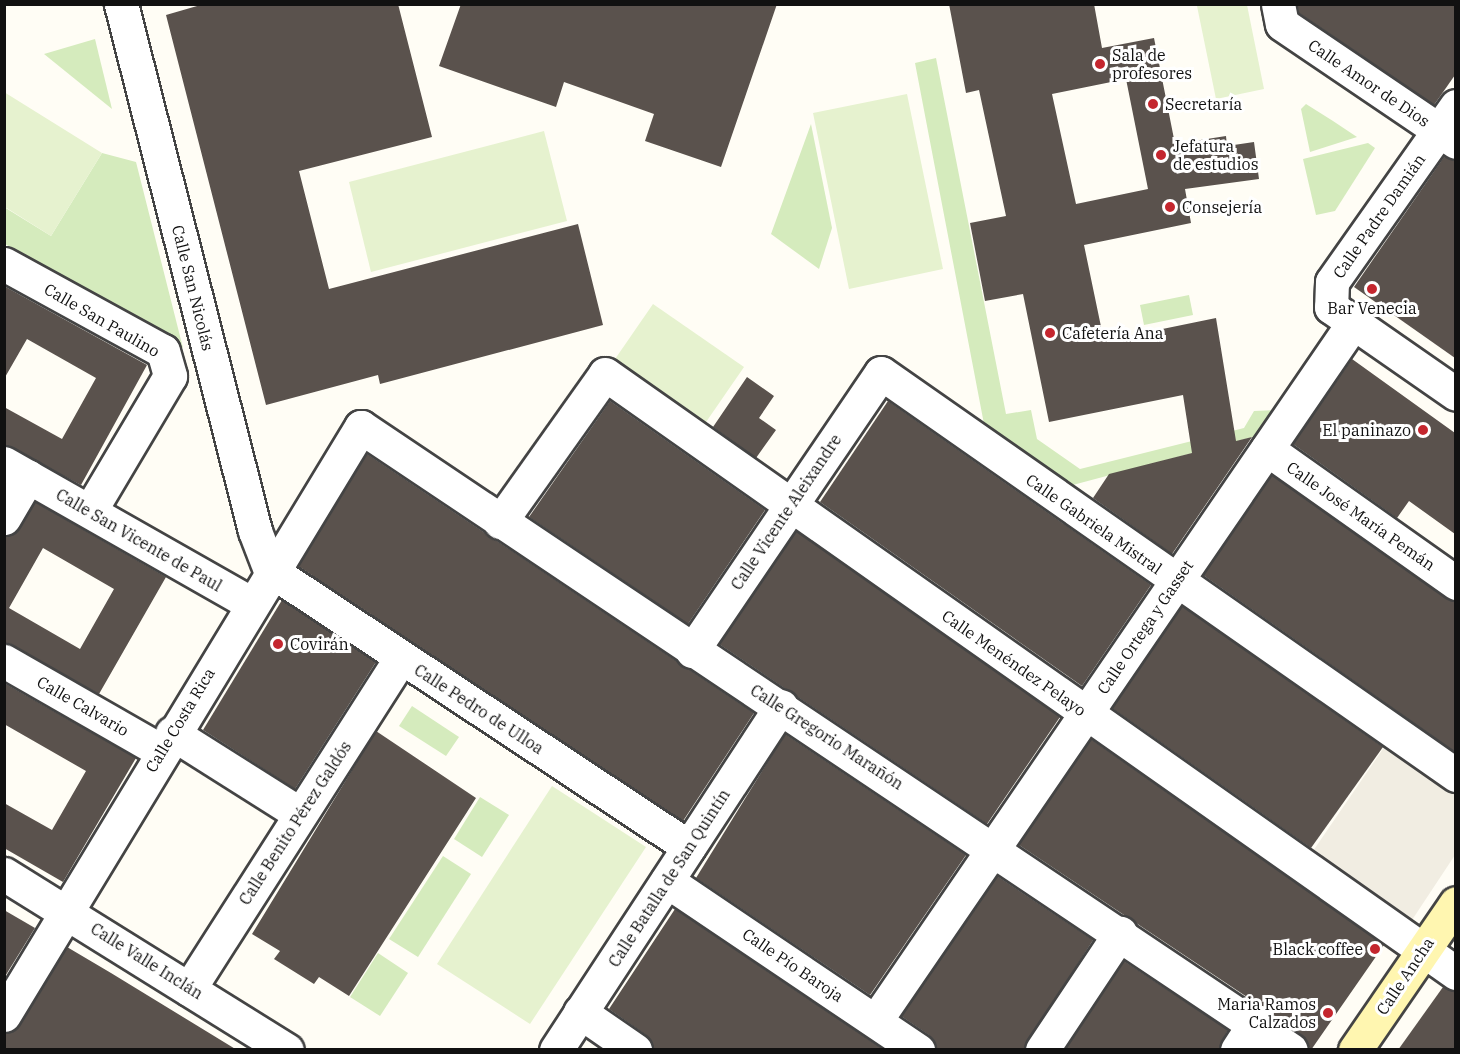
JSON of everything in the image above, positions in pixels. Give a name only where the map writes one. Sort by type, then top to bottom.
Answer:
[{"type":"main road","name":"Calle Ancha","points":[[1355,1050],[1455,903]]},
{"type":"street","name":"Calle San Nicolás","points":[[121,4],[255,531],[270,570]]},
{"type":"street","name":"Calle Amor de Dios","points":[[1280,14],[1450,126]]},
{"type":"street","name":"Calle Padre Damián","points":[[1353,323],[1331,307],[1332,282],[1450,126]]},
{"type":"street","name":"Calle San Paulino","points":[[6,269],[163,351],[170,376],[90,511]]},
{"type":"street","points":[[1353,323],[1455,394]]},
{"type":"street","name":"Calle Ortega y Gasset","points":[[876,1020],[1353,323]]},
{"type":"street","name":"Calle Menéndez Pelayo","points":[[500,522],[605,374],[1455,973]]},
{"type":"street","name":"Calle Vicente Aleixandre","points":[[692,651],[881,374]]},
{"type":"street","name":"Calle Gabriela Mistral","points":[[881,374],[1455,775]]},
{"type":"street","name":"Calle Costa Rica","points":[[4,1015],[69,912],[270,570],[361,427]]},
{"type":"street","name":"Calle Gregorio Marañón","points":[[361,427],[692,651],[781,706],[1120,933],[1246,1037],[1292,1050]]},
{"type":"street","name":"Calle José María Pemán","points":[[1267,449],[1455,583]]},
{"type":"street","name":"Calle San Vicente de Paul","points":[[4,518],[16,470],[250,603]]},
{"type":"street","name":"Calle Pedro de Ulloa","points":[[270,570],[689,847]]},
{"type":"street","name":"Calle Benito Pérez Galdós","points":[[189,988],[401,658]]},
{"type":"street","name":"Calle Calvario","points":[[4,661],[167,742],[300,814]]},
{"type":"street","name":"Calle Batalla de San Quintín","points":[[556,1050],[781,706]]},
{"type":"street","name":"Calle Valle Inclán","points":[[4,874],[69,912],[287,1050]]},
{"type":"street","name":"Calle Pío Baroja","points":[[667,881],[918,1050]]},
{"type":"street","points":[[1042,1050],[1120,933]]},
{"type":"street","points":[[580,1012],[635,1050]]},
{"type":"green space","points":[[1247,5],[1264,89],[1216,99],[1197,6]]},
{"type":"green space","points":[[95,39],[112,109],[44,54]]},
{"type":"green space","points":[[936,58],[1006,414],[1031,410],[1037,439],[1080,469],[1244,428],[1254,411],[1277,410],[1264,434],[1069,486],[984,424],[915,63]]},
{"type":"green space","points":[[4,92],[102,153],[51,236],[5,207]]},
{"type":"green space","points":[[907,94],[943,269],[849,289],[813,113]]},
{"type":"green space","points":[[1306,104],[1357,137],[1310,152],[1301,109]]},
{"type":"green space","points":[[811,124],[832,228],[819,269],[771,234]]},
{"type":"green space","points":[[544,131],[567,221],[371,272],[349,182]]},
{"type":"green space","points":[[1368,143],[1375,148],[1335,211],[1316,215],[1303,159]]},
{"type":"green space","points":[[102,153],[136,162],[183,348],[5,244],[4,207],[51,236]]},
{"type":"green space","points":[[1189,295],[1193,315],[1144,325],[1140,305]]},
{"type":"green space","points":[[653,304],[744,367],[704,425],[613,362]]},
{"type":"green space","points":[[412,706],[459,737],[446,756],[399,726]]},
{"type":"green space","points":[[552,786],[646,847],[530,1024],[437,964]]},
{"type":"green space","points":[[480,797],[509,815],[482,857],[454,839]]},
{"type":"green space","points":[[443,856],[471,874],[418,957],[389,939]]},
{"type":"green space","points":[[378,953],[408,973],[380,1016],[350,997]]},
{"type":"shaded area","points":[[1387,743],[1455,791],[1455,855],[1412,920],[1313,851]]},
{"type":"building","points":[[204,4],[398,4],[432,137],[299,171],[329,289],[578,224],[603,325],[380,384],[378,375],[266,405],[166,15]]},
{"type":"building","points":[[461,4],[777,4],[721,167],[645,141],[654,114],[564,82],[556,107],[439,66]]},
{"type":"building","points":[[949,4],[1094,4],[1102,48],[1154,38],[1175,144],[1226,136],[1227,146],[1254,142],[1259,179],[1185,189],[1191,223],[1084,245],[1104,341],[1216,318],[1236,441],[1252,437],[1172,554],[1093,498],[1109,474],[1192,453],[1183,395],[1049,422],[1023,294],[985,301],[970,223],[1006,216],[979,90],[966,93]],"holes":[[[1126,79],[1148,189],[1076,204],[1052,94]]]},
{"type":"building","points":[[1297,4],[1455,4],[1455,75],[1434,105],[1299,13]]},
{"type":"building","points":[[1444,157],[1455,161],[1455,358],[1354,287]]},
{"type":"building","points":[[4,286],[147,365],[81,485],[4,444],[4,407],[62,439],[96,378],[27,339],[4,379]]},
{"type":"building","points":[[1352,359],[1455,433],[1455,534],[1409,501],[1397,518],[1293,444]]},
{"type":"building","points":[[747,377],[774,396],[759,418],[776,430],[756,458],[713,427]]},
{"type":"building","points":[[610,401],[765,510],[688,624],[529,517]]},
{"type":"building","points":[[888,401],[1151,585],[1082,686],[820,502]]},
{"type":"building","points":[[367,454],[754,713],[683,821],[298,566]]},
{"type":"building","points":[[1272,475],[1455,602],[1455,752],[1203,575]]},
{"type":"building","points":[[35,502],[166,577],[99,694],[4,642],[4,537],[20,528]],"holes":[[[43,548],[114,589],[80,649],[9,608]]]},
{"type":"building","points":[[796,531],[1060,717],[987,824],[719,644]]},
{"type":"building","points":[[282,600],[376,662],[295,789],[203,730]]},
{"type":"building","points":[[1182,606],[1383,747],[1311,848],[1112,708]]},
{"type":"building","points":[[4,683],[136,758],[63,882],[4,848],[4,803],[52,830],[86,771],[4,724]]},
{"type":"building","points":[[376,731],[476,798],[349,996],[319,977],[314,984],[274,959],[280,951],[252,934]]},
{"type":"building","points":[[785,734],[966,855],[870,995],[696,878]]},
{"type":"building","points":[[1091,739],[1384,945],[1311,1050],[1302,1035],[1265,1009],[1019,845]]},
{"type":"building","points":[[997,876],[1093,940],[1023,1050],[936,1050],[929,1035],[901,1016]]},
{"type":"building","points":[[675,909],[884,1050],[653,1050],[646,1035],[609,1009]]},
{"type":"building","points":[[4,910],[35,928],[4,978]]},
{"type":"building","points":[[67,947],[237,1050],[4,1050],[4,1034],[20,1025]]},
{"type":"building","points":[[1124,961],[1228,1030],[1218,1050],[1065,1050]]},
{"type":"building","points":[[1443,987],[1455,992],[1455,1050],[1398,1050]]},
{"type":"place","name":"Sala de profesores","points":[[1100,64]]},
{"type":"place","name":"Secretaría","points":[[1153,104]]},
{"type":"place","name":"Jefatura de estudios","points":[[1161,155]]},
{"type":"place","name":"Consejería","points":[[1170,207]]},
{"type":"place","name":"Bar Venecia","points":[[1372,289]]},
{"type":"place","name":"Cafetería Ana","points":[[1050,333]]},
{"type":"place","name":"El paninazo","points":[[1423,430]]},
{"type":"place","name":"Covirán","points":[[278,644]]},
{"type":"place","name":"Black coffee","points":[[1375,949]]},
{"type":"place","name":"Maria Ramos Calzados","points":[[1328,1013]]}]
